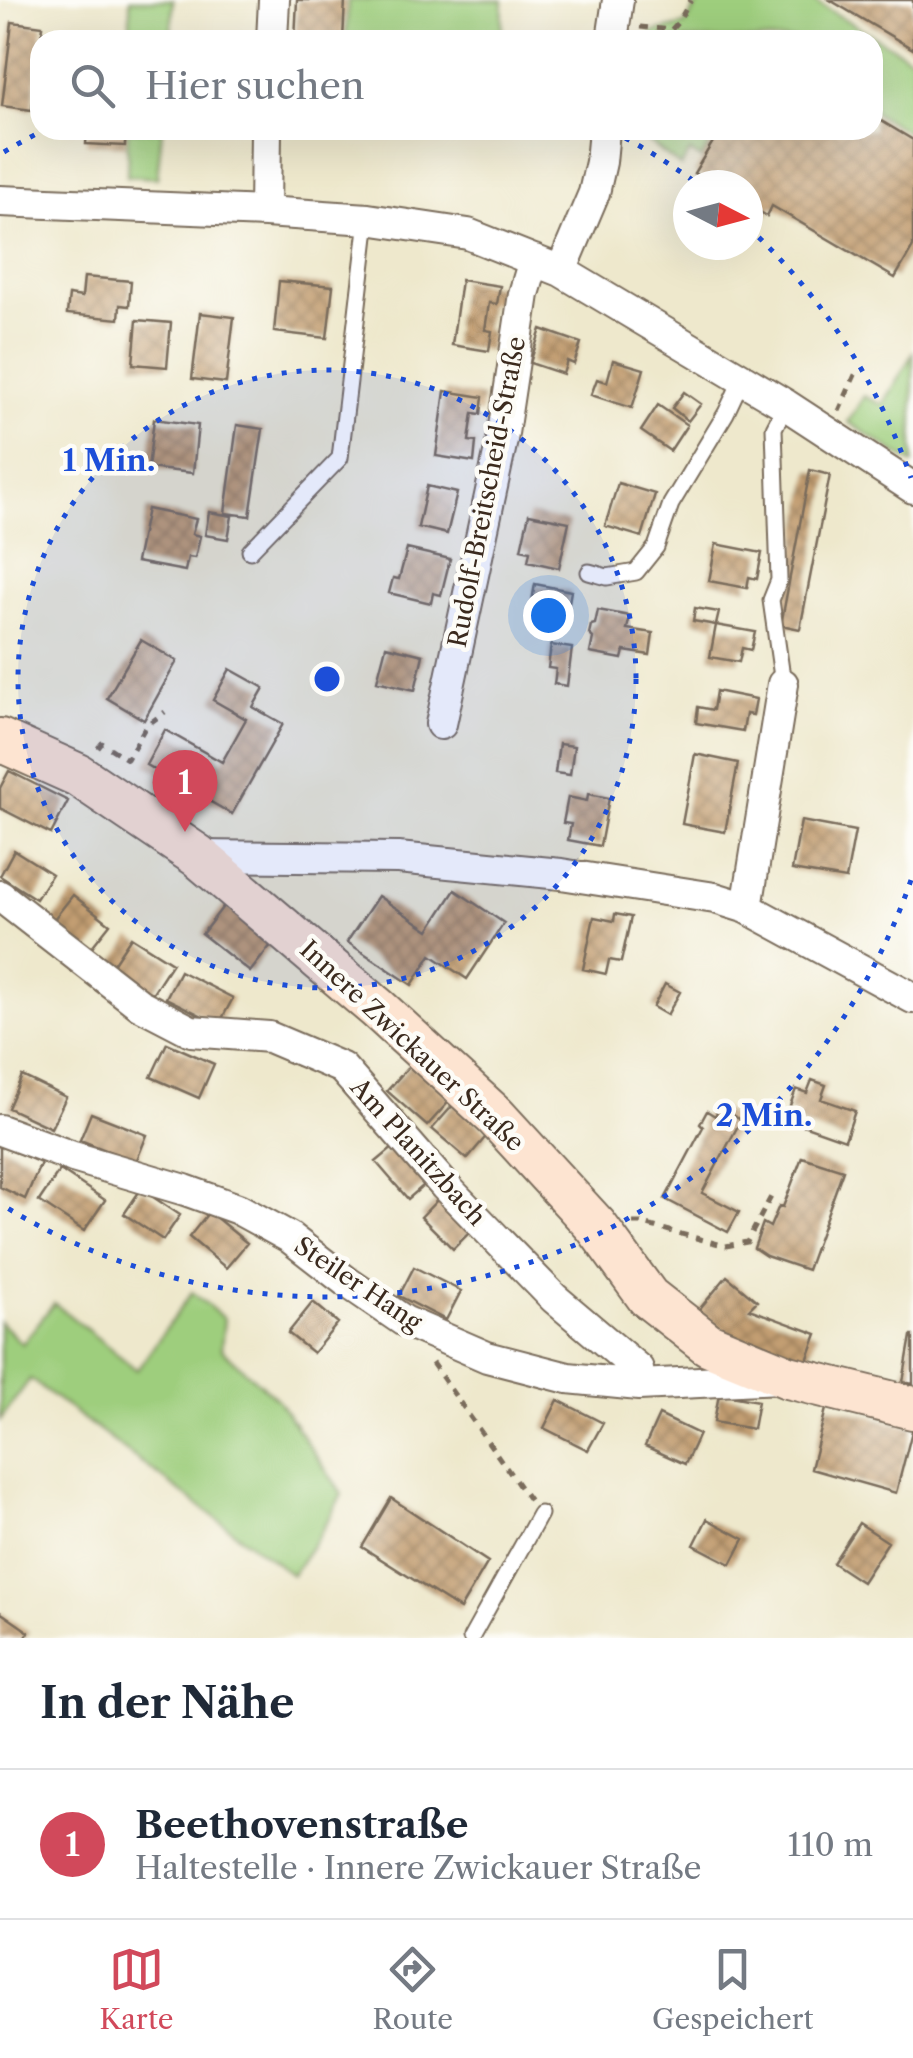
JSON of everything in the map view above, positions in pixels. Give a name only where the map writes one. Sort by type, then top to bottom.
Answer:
[{"type":"main road","name":"Innere Zwickauer Straße","points":[[0,740],[78,775],[198,856],[378,1009],[495,1116],[596,1226],[648,1297],[708,1344],[788,1378],[913,1408]]},
{"type":"street","points":[[272,30],[274,0]]},
{"type":"street","points":[[614,30],[618,0]]},
{"type":"street","points":[[265,212],[266,140]]},
{"type":"street","name":"Rudolf-Breitscheid-Straße","points":[[441,724],[502,440],[524,294],[594,193],[603,140]]},
{"type":"street","points":[[0,201],[265,212],[368,220],[468,234],[547,266],[786,405],[913,488]]},
{"type":"street","points":[[747,908],[783,684]]},
{"type":"street","points":[[198,856],[398,858],[580,877],[715,898],[747,908],[913,998]]},
{"type":"street","name":"Am Planitzbach","points":[[0,896],[139,1004],[191,1032],[269,1036],[342,1068],[445,1186],[554,1298],[638,1368],[639,1385]]},
{"type":"street","name":"Steiler Hang","points":[[0,1130],[238,1209],[289,1237],[404,1322],[487,1358],[568,1378],[639,1385],[788,1378]]},
{"type":"lane","points":[[250,552],[340,458],[368,220]]},
{"type":"lane","points":[[589,572],[607,577],[636,572],[656,547],[671,504],[742,379]]},
{"type":"lane","points":[[783,684],[771,600],[779,580],[774,428],[786,405]]},
{"type":"lane","points":[[471,1638],[540,1514]]},
{"type":"path","points":[[638,30],[671,30],[691,0]]},
{"type":"path","points":[[846,399],[858,368]]},
{"type":"path","points":[[95,752],[102,742],[128,759],[146,726],[165,712]]},
{"type":"path","points":[[596,1226],[640,1222],[726,1246],[747,1242],[773,1193]]},
{"type":"path","points":[[442,1338],[431,1362],[540,1514]]},
{"type":"green space","points":[[130,0],[173,0],[172,30],[130,30]]},
{"type":"green space","points":[[348,0],[503,0],[502,30],[346,30]]},
{"type":"green space","points":[[700,0],[812,0],[863,30],[663,30],[685,25]]},
{"type":"green space","points":[[883,41],[913,59],[913,135],[883,118]]},
{"type":"green space","points":[[128,140],[161,140],[157,178],[127,176]]},
{"type":"green space","points":[[646,140],[711,140],[701,159],[690,152],[681,167]]},
{"type":"green space","points":[[913,353],[913,464],[848,422],[864,396],[883,405]]},
{"type":"green space","points":[[192,1292],[224,1319],[221,1349],[278,1400],[342,1494],[292,1575],[30,1379],[0,1420],[0,1322],[22,1344],[54,1303],[137,1370]]},
{"type":"building","points":[[297,0],[345,0],[344,30],[296,30]]},
{"type":"building","points":[[830,0],[913,0],[913,49]]},
{"type":"building","points":[[12,22],[43,26],[42,30],[30,30],[30,110],[2,106]]},
{"type":"building","points":[[883,122],[913,140],[913,247],[895,278],[772,206],[767,216],[763,214],[763,170],[696,170],[714,140],[883,140]]},
{"type":"building","points":[[86,140],[125,140],[125,146],[86,144]]},
{"type":"building","points":[[84,277],[131,281],[129,306],[120,305],[119,319],[67,314],[69,295],[82,297]]},
{"type":"building","points":[[461,280],[500,286],[497,304],[489,303],[485,330],[492,331],[489,351],[452,345]]},
{"type":"building","points":[[279,281],[333,286],[327,338],[274,332]]},
{"type":"building","points":[[200,313],[234,317],[226,383],[192,379]]},
{"type":"building","points":[[137,320],[171,323],[167,367],[133,364]]},
{"type":"building","points":[[541,329],[581,343],[574,364],[567,361],[563,374],[530,363]]},
{"type":"building","points":[[613,360],[644,369],[632,408],[591,395],[597,379],[607,382]]},
{"type":"building","points":[[445,391],[483,397],[481,414],[473,413],[469,441],[476,442],[474,462],[436,456]]},
{"type":"building","points":[[684,392],[701,404],[688,421],[672,408]]},
{"type":"building","points":[[658,405],[687,425],[670,451],[641,431]]},
{"type":"building","points":[[154,419],[198,425],[193,473],[148,468]]},
{"type":"building","points":[[237,425],[263,429],[250,516],[225,513]]},
{"type":"building","points":[[810,470],[830,475],[800,629],[781,625]]},
{"type":"building","points":[[618,483],[655,494],[642,537],[605,526]]},
{"type":"building","points":[[427,486],[457,493],[447,534],[418,527]]},
{"type":"building","points":[[147,509],[196,519],[192,534],[200,536],[195,558],[188,557],[185,571],[136,562]]},
{"type":"building","points":[[209,512],[232,516],[228,539],[205,535]]},
{"type":"building","points":[[529,514],[569,522],[559,568],[528,561],[530,551],[521,549]]},
{"type":"building","points":[[716,544],[762,553],[757,579],[749,577],[747,588],[709,581]]},
{"type":"building","points":[[407,549],[450,559],[441,595],[433,593],[431,603],[389,593],[393,578],[399,579]]},
{"type":"building","points":[[535,584],[571,591],[565,625],[529,618]]},
{"type":"building","points":[[695,608],[719,612],[716,625],[693,621]]},
{"type":"building","points":[[598,610],[630,616],[627,629],[653,633],[650,655],[624,651],[622,659],[590,653],[593,638],[589,634]]},
{"type":"building","points":[[716,625],[755,632],[751,650],[742,648],[739,662],[710,657]]},
{"type":"building","points":[[141,640],[177,661],[144,720],[107,698]]},
{"type":"building","points":[[551,645],[572,648],[567,686],[554,684],[556,669],[548,668]]},
{"type":"building","points":[[386,646],[423,655],[415,690],[377,681]]},
{"type":"building","points":[[230,669],[264,688],[253,707],[283,724],[232,814],[146,765],[165,730],[222,762],[246,719],[213,700]]},
{"type":"building","points":[[716,691],[756,699],[753,715],[746,714],[743,731],[696,723],[698,707],[713,710]]},
{"type":"building","points":[[559,744],[574,746],[570,775],[555,773]]},
{"type":"building","points":[[695,754],[738,763],[725,832],[682,824]]},
{"type":"building","points":[[9,771],[68,801],[51,834],[0,808],[0,788]]},
{"type":"building","points":[[588,794],[609,798],[600,846],[568,840],[571,824],[563,823],[568,797],[587,801]]},
{"type":"building","points":[[801,821],[855,831],[846,879],[792,870]]},
{"type":"building","points":[[14,850],[52,874],[36,899],[0,876]]},
{"type":"building","points":[[455,890],[504,923],[467,979],[431,955],[412,985],[347,942],[378,896],[429,930]]},
{"type":"building","points":[[73,895],[110,924],[87,953],[50,924]]},
{"type":"building","points":[[225,904],[274,941],[250,972],[202,934]]},
{"type":"building","points":[[615,914],[631,917],[621,962],[609,960],[606,974],[583,969],[594,917],[614,921]]},
{"type":"building","points":[[131,937],[172,963],[150,997],[109,970]]},
{"type":"building","points":[[180,971],[233,998],[219,1024],[166,998]]},
{"type":"building","points":[[665,984],[680,992],[667,1015],[653,1007]]},
{"type":"building","points":[[167,1043],[214,1064],[199,1098],[151,1077]]},
{"type":"building","points":[[412,1063],[452,1098],[427,1126],[387,1091]]},
{"type":"building","points":[[22,1076],[66,1097],[51,1128],[8,1108]]},
{"type":"building","points":[[812,1080],[826,1085],[821,1099],[855,1111],[845,1140],[797,1123],[800,1115],[788,1111],[796,1089],[807,1093]]},
{"type":"building","points":[[455,1103],[489,1133],[467,1159],[432,1129]]},
{"type":"building","points":[[719,1108],[741,1120],[702,1193],[739,1212],[728,1232],[665,1199],[703,1127],[700,1124],[707,1111],[715,1116]]},
{"type":"building","points":[[91,1113],[147,1135],[136,1162],[80,1140]]},
{"type":"building","points":[[400,1142],[431,1179],[408,1199],[376,1162]]},
{"type":"building","points":[[0,1145],[41,1163],[25,1199],[0,1187]]},
{"type":"building","points":[[802,1157],[843,1170],[807,1270],[754,1248],[763,1223],[770,1227],[779,1206],[783,1207]]},
{"type":"building","points":[[60,1170],[105,1200],[84,1231],[39,1201]]},
{"type":"building","points":[[141,1189],[180,1215],[163,1240],[124,1214]]},
{"type":"building","points":[[444,1193],[477,1225],[453,1249],[421,1217]]},
{"type":"building","points":[[209,1212],[247,1243],[226,1268],[189,1237]]},
{"type":"building","points":[[414,1267],[461,1291],[446,1320],[399,1296]]},
{"type":"building","points":[[727,1276],[757,1301],[749,1309],[817,1334],[805,1366],[737,1341],[697,1312]]},
{"type":"building","points":[[313,1302],[338,1323],[313,1353],[288,1333]]},
{"type":"building","points":[[913,1336],[913,1384],[903,1382]]},
{"type":"building","points":[[719,1394],[758,1401],[753,1429],[714,1422]]},
{"type":"building","points":[[558,1400],[603,1423],[588,1450],[544,1428]]},
{"type":"building","points":[[827,1405],[913,1427],[896,1493],[811,1469]]},
{"type":"building","points":[[659,1415],[699,1434],[685,1464],[645,1446]]},
{"type":"building","points":[[391,1498],[488,1562],[460,1609],[362,1547]]},
{"type":"building","points":[[707,1519],[744,1539],[731,1564],[694,1545]]},
{"type":"building","points":[[859,1523],[888,1542],[862,1582],[833,1563]]},
{"type":"building","points":[[0,1612],[29,1632],[25,1638],[0,1638]]},
{"type":"place","name":"Beethovenstraße","points":[[185,832]]}]
